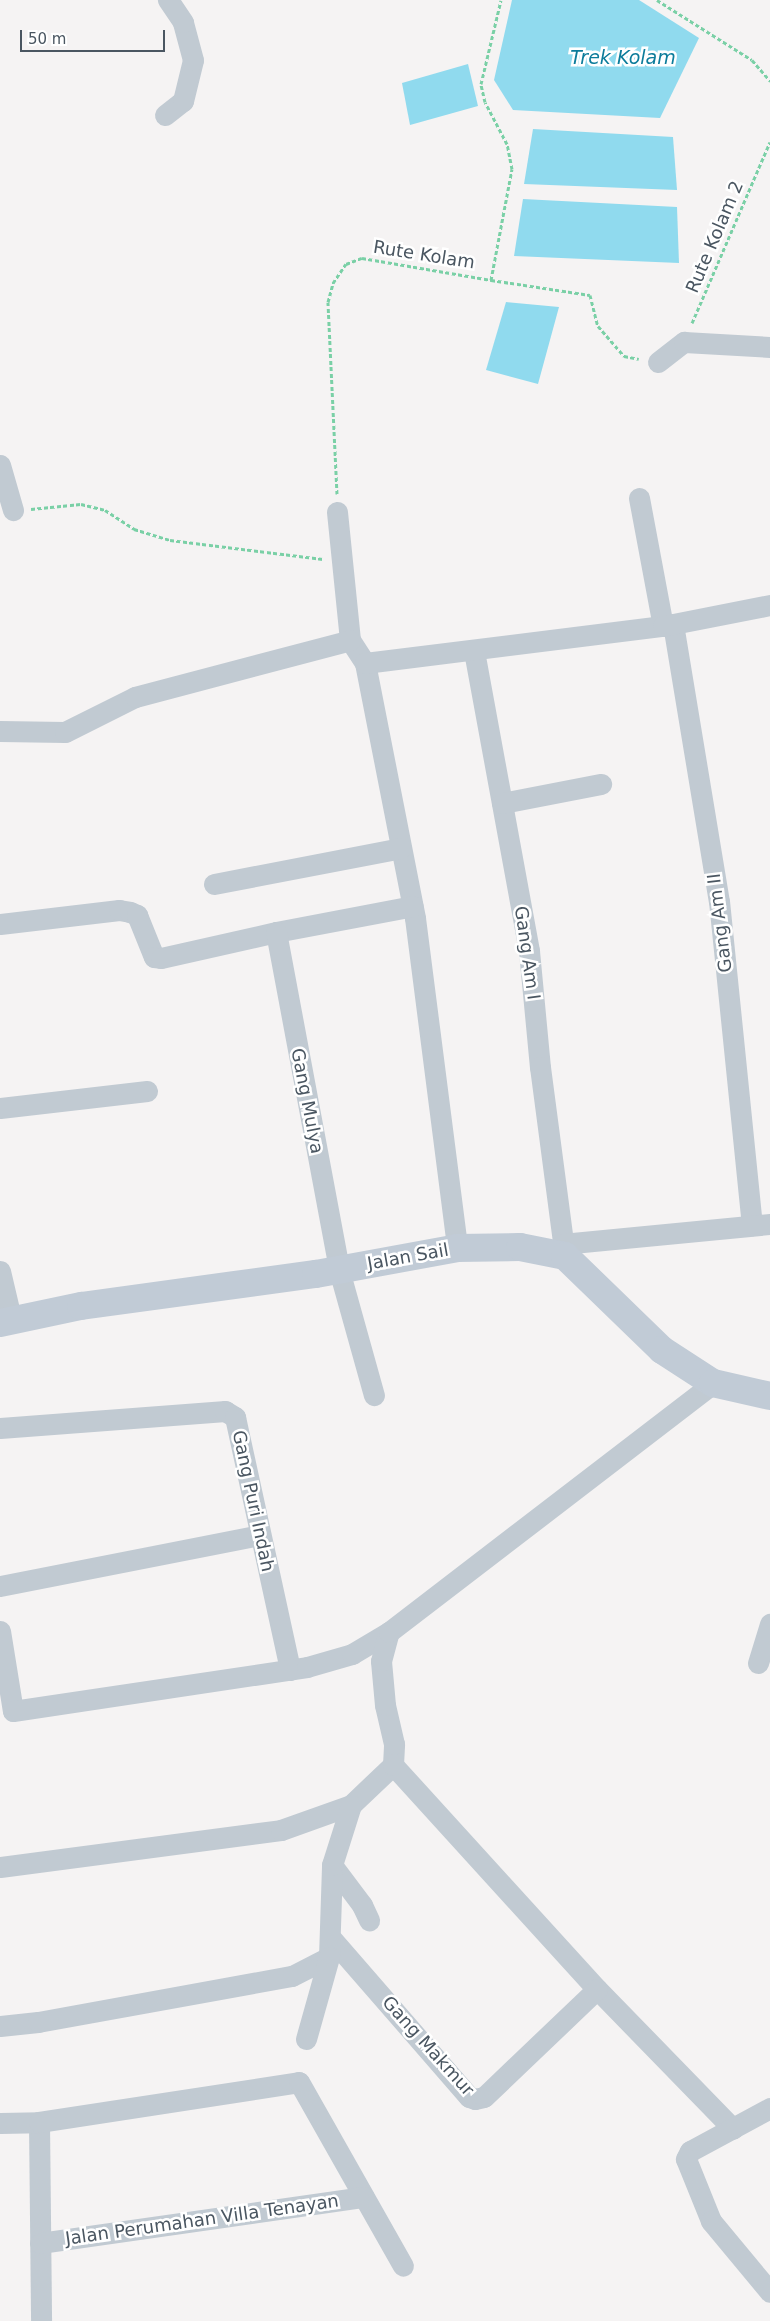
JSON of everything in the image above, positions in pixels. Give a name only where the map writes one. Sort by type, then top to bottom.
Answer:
[{"type":"street","points":[[165,115],[183,101],[193,60],[183,22],[168,0]]},
{"type":"street","points":[[658,362],[684,342],[770,347]]},
{"type":"street","points":[[0,466],[13,510]]},
{"type":"street","name":"Gang Am II","points":[[639,498],[668,625],[719,900],[761,1225]]},
{"type":"street","points":[[337,512],[350,640],[365,662],[413,906],[457,1248]]},
{"type":"street","points":[[365,662],[474,651],[668,625],[770,605]]},
{"type":"street","points":[[0,732],[65,732],[134,697],[350,640]]},
{"type":"street","name":"Gang Am I","points":[[474,651],[529,951],[563,1250]]},
{"type":"street","points":[[502,803],[601,784]]},
{"type":"street","points":[[214,884],[401,848]]},
{"type":"street","points":[[0,924],[119,910],[130,912],[137,915],[154,957],[161,958],[276,932],[413,906]]},
{"type":"street","name":"Gang Mulya","points":[[276,932],[339,1270],[374,1395]]},
{"type":"street","points":[[0,1108],[147,1091]]},
{"type":"street","points":[[563,1250],[761,1225]]},
{"type":"street","name":"Jalan Sail","points":[[6,1322],[81,1306],[339,1270],[457,1248],[520,1247],[563,1250]]},
{"type":"street","points":[[563,1250],[662,1350],[713,1382],[770,1396]]},
{"type":"street","points":[[0,1272],[6,1322]]},
{"type":"street","points":[[0,1631],[13,1712],[290,1670],[352,1654],[389,1632],[713,1382]]},
{"type":"street","name":"Gang Puri Indah","points":[[0,1428],[225,1411],[235,1417],[290,1670]]},
{"type":"street","points":[[0,1586],[260,1535]]},
{"type":"street","points":[[758,1663],[770,1624]]},
{"type":"street","points":[[0,1867],[281,1830],[351,1805],[393,1765],[394,1744],[385,1706],[381,1661],[389,1632]]},
{"type":"street","points":[[393,1765],[597,1989],[733,2129]]},
{"type":"street","points":[[306,2039],[330,1947],[332,1865],[351,1805]]},
{"type":"street","points":[[332,1865],[362,1905],[369,1920]]},
{"type":"street","points":[[0,2026],[38,2022],[292,1976],[330,1947]]},
{"type":"street","name":"Gang Makmur","points":[[330,1947],[469,2097],[475,2099],[484,2097],[597,1989]]},
{"type":"street","name":"Jalan Perumahan Villa Tenayan","points":[[0,2123],[39,2122],[299,2082],[403,2266]]},
{"type":"street","points":[[770,2108],[690,2151],[686,2159],[688,2168],[712,2221],[770,2292]]},
{"type":"street","name":"Jalan Perumahan Villa Tenayan","points":[[39,2122],[41,2321]]},
{"type":"street","name":"Jalan Perumahan Villa Tenayan","points":[[40,2243],[364,2197]]},
{"type":"path","name":"Rute Kolam","points":[[337,512],[328,302],[333,283],[346,264],[362,258],[491,280],[512,169],[507,144],[485,102],[481,84],[501,0]]},
{"type":"path","points":[[656,0],[752,60],[770,81]]},
{"type":"path","name":"Rute Kolam 2","points":[[684,342],[770,142]]},
{"type":"path","points":[[491,280],[590,295],[598,326],[624,356],[658,362]]},
{"type":"path","points":[[13,510],[81,504],[105,510],[134,529],[170,540],[341,560]]},
{"type":"water","name":"Trek Kolam","points":[[512,0],[639,0],[699,38],[660,118],[513,110],[494,80]]},
{"type":"water","points":[[468,64],[478,106],[410,125],[402,83]]},
{"type":"water","points":[[533,129],[673,137],[677,190],[524,184]]},
{"type":"water","points":[[523,199],[677,207],[679,263],[514,256]]},
{"type":"water","points":[[506,302],[559,307],[538,384],[486,370]]}]
